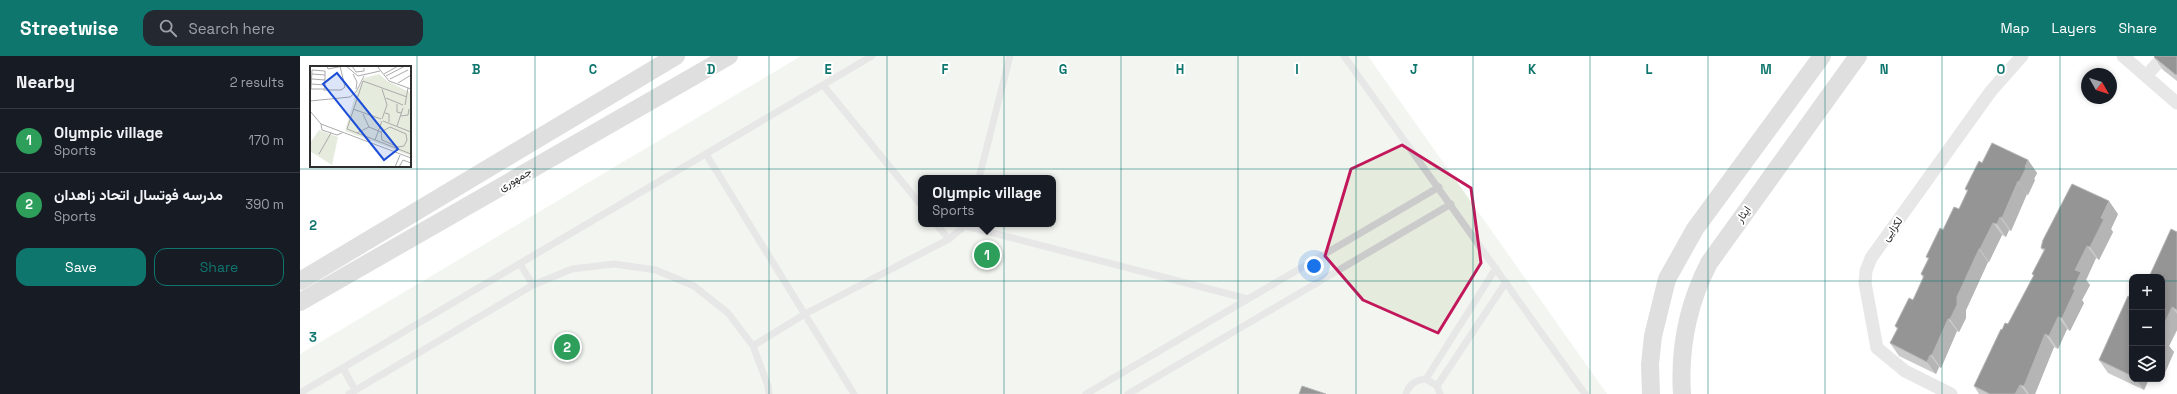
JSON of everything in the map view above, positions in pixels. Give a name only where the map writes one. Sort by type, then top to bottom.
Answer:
[{"type":"main road","name":"جمهوری","points":[[300,282],[676,56]]},
{"type":"main road","points":[[1651,394],[1650,364],[1653,336],[1658,309],[1670,273],[1695,229],[1822,56]]},
{"type":"main road","name":"ایثار","points":[[1682,394],[1681,367],[1688,318],[1697,286],[1709,263],[1858,56]]},
{"type":"main road","name":"جمهوری","points":[[300,302],[726,57]]},
{"type":"street","name":"لکزایی","points":[[1951,394],[1904,371],[1877,348],[1865,283],[1866,271],[1871,258],[1991,91],[2022,56]]},
{"type":"street","points":[[2123,56],[2177,103]]},
{"type":"street","points":[[2146,76],[2164,56]]},
{"type":"lane","points":[[300,393],[872,56]]},
{"type":"lane","points":[[980,175],[1010,56]]},
{"type":"lane","points":[[1344,56],[1439,187],[1585,394]]},
{"type":"lane","points":[[823,85],[918,201]]},
{"type":"lane","points":[[706,154],[854,394]]},
{"type":"lane","points":[[1086,394],[1439,187]]},
{"type":"lane","points":[[1128,394],[1451,204]]},
{"type":"lane","points":[[939,227],[949,239]]},
{"type":"lane","points":[[753,346],[805,314],[949,239],[964,227]]},
{"type":"lane","points":[[975,227],[1248,299]]},
{"type":"lane","points":[[520,264],[533,285]]},
{"type":"lane","points":[[343,368],[352,392],[533,285],[572,269],[614,264],[656,270],[694,286],[728,313],[753,346],[768,386],[769,394]]},
{"type":"lane","points":[[1406,394],[1408,387],[1413,382],[1426,379],[1496,268]]},
{"type":"lane","points":[[1437,386],[1506,282]]},
{"type":"lane","points":[[1426,379],[1437,386],[1440,394]]},
{"type":"highlighted area","points":[[1402,145],[1471,188],[1481,263],[1438,333],[1363,300],[1325,256],[1351,169]]},
{"type":"shaded area","points":[[801,56],[1368,56],[1607,394],[300,394],[300,354]]},
{"type":"building","points":[[2177,56],[2177,74],[2176,75],[2154,57]]},
{"type":"building","points":[[1992,143],[2028,160],[2025,167],[2026,168],[2019,182],[2018,181],[2002,218],[2000,217],[1997,224],[1993,223],[1979,249],[1957,297],[1957,305],[1950,319],[1948,319],[1932,355],[1930,355],[1927,362],[1890,343],[1898,328],[1895,326],[1909,298],[1913,300],[1924,276],[1921,274],[1929,258],[1926,257],[1940,228],[1943,230],[1954,207],[1959,209],[1968,190],[1965,189],[1979,161],[1982,163]]},
{"type":"building","points":[[2072,184],[2109,201],[2101,218],[2104,219],[2090,247],[2087,246],[2075,270],[2081,272],[2073,289],[2075,290],[2062,318],[2058,317],[2049,336],[2045,334],[2024,386],[2020,385],[2015,394],[1990,394],[1974,386],[2001,329],[2002,330],[2005,323],[2008,324],[2034,275],[2032,274],[2045,249],[2041,248],[2043,240]]},
{"type":"building","points":[[2171,229],[2177,232],[2177,310],[2172,307],[2165,322],[2165,274],[2150,274]]},
{"type":"building","points":[[2128,296],[2129,375],[2099,360]]},
{"type":"building","points":[[1302,386],[1326,394],[1299,394]]},
{"type":"place","name":"Olympic village","points":[[987,255]]},
{"type":"place","name":"مدرسه فوتسال اتحاد زاهدان","points":[[567,347]]}]
